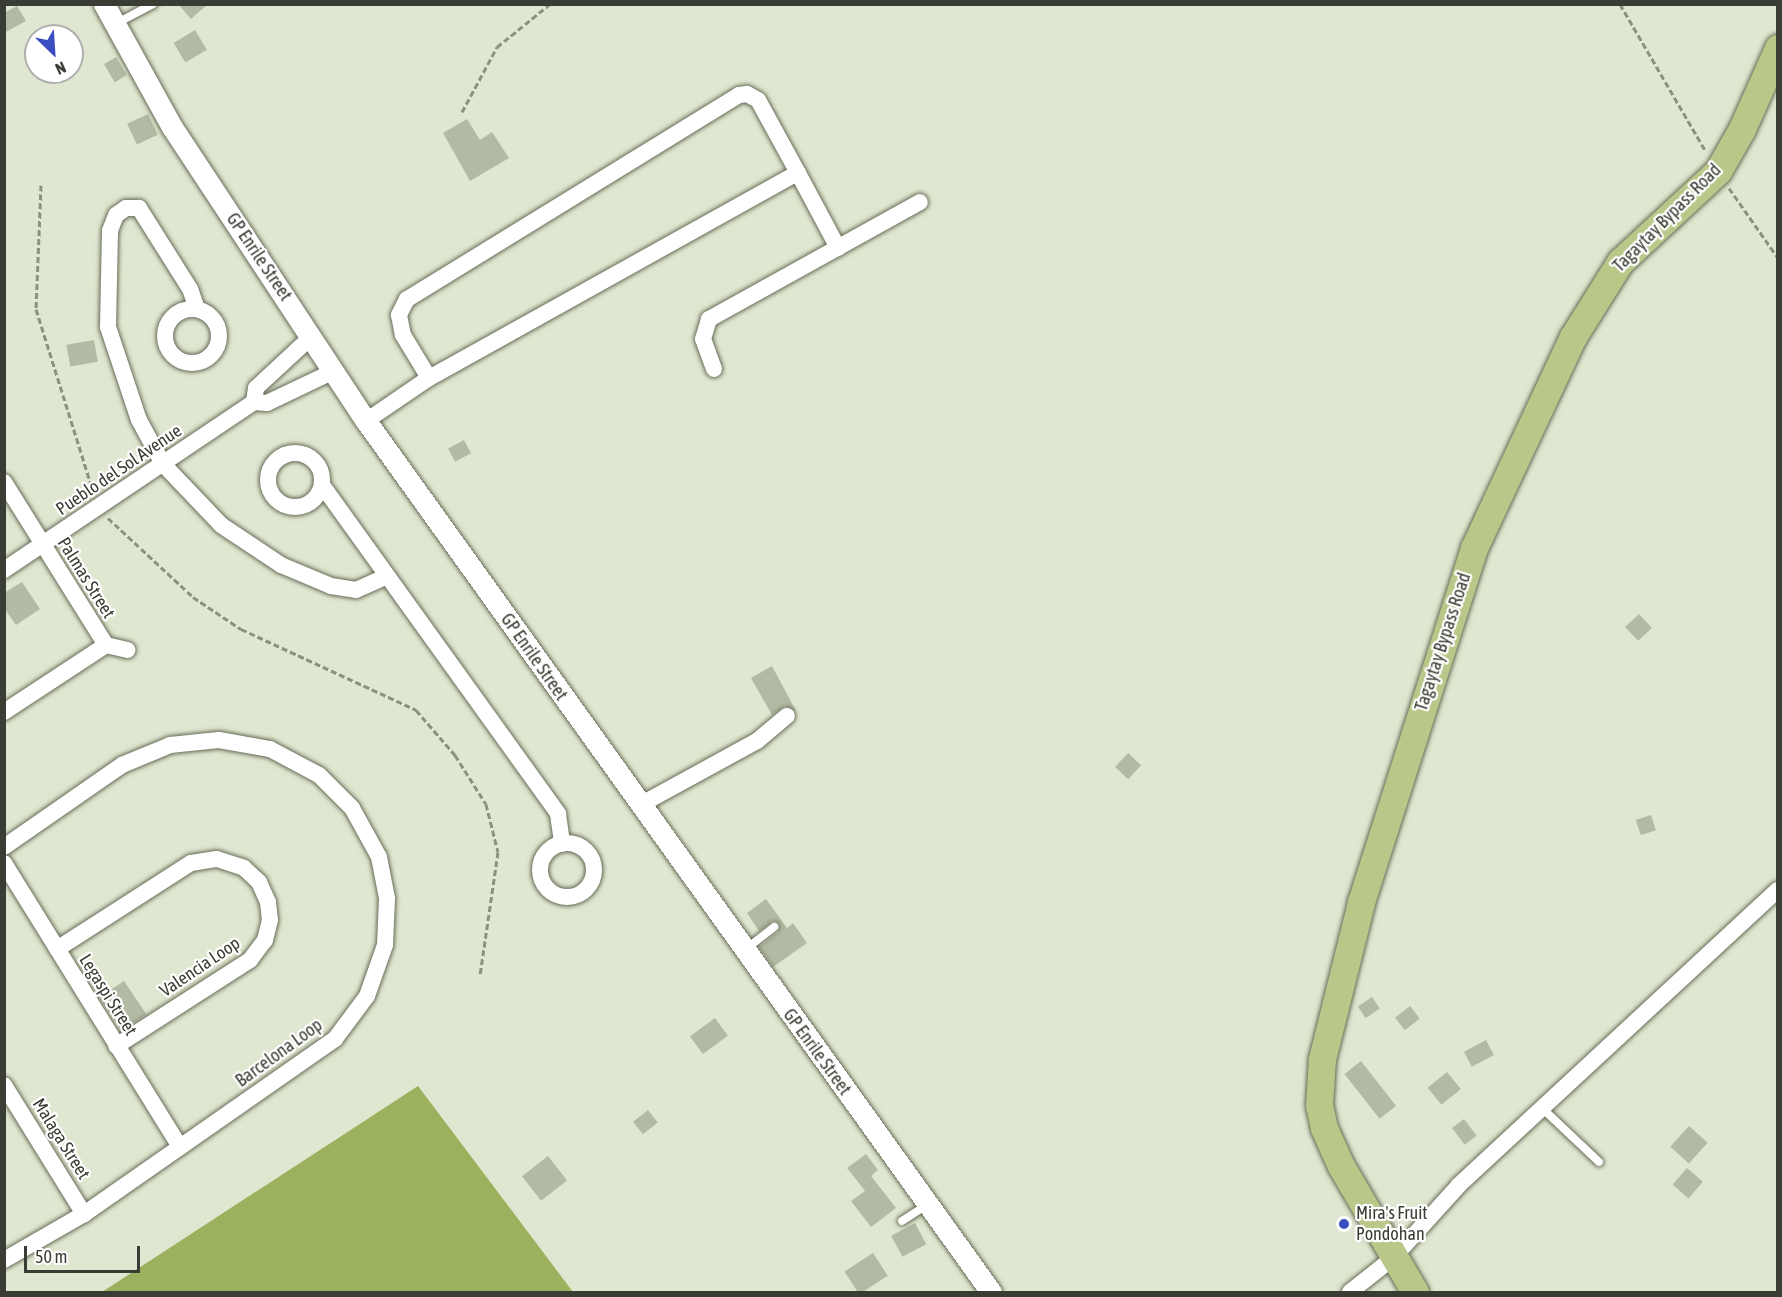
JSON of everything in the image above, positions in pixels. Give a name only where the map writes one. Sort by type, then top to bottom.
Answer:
[{"type":"main road","name":"Tagaytay Bypass Road","points":[[1415,1293],[1334,1151],[1324,1128],[1318,1094],[1322,1059],[1361,902],[1474,548],[1573,337],[1620,262],[1718,171],[1742,129],[1778,48]]},
{"type":"street","name":"GP Enrile Street","points":[[104,4],[172,127],[366,421],[991,1293]]},
{"type":"street","points":[[429,378],[403,335],[399,315],[407,299],[738,95],[747,94],[758,100],[838,248]]},
{"type":"street","points":[[366,421],[429,378],[798,173]]},
{"type":"street","points":[[714,369],[703,339],[709,319],[920,202]]},
{"type":"street","points":[[197,309],[190,289],[139,208],[126,208],[116,215],[110,231],[108,327],[139,420],[162,464],[220,525],[281,565],[331,586],[356,590],[387,576]]},
{"type":"street","name":"Pueblo del Sol Avenue","points":[[254,402],[256,388],[312,336]]},
{"type":"street","name":"Pueblo del Sol Avenue","points":[[4,570],[254,402],[267,403],[334,371]]},
{"type":"street","name":"Palmas Street","points":[[4,482],[106,645],[127,650]]},
{"type":"street","points":[[322,485],[558,814],[562,844]]},
{"type":"street","points":[[4,712],[106,645]]},
{"type":"street","points":[[640,805],[757,741],[788,716]]},
{"type":"street","name":"Barcelona Loop","points":[[4,847],[123,765],[180,744],[219,740],[270,749],[319,775],[352,808],[379,857],[387,898],[385,945],[368,996],[335,1039],[84,1214],[4,1260]]},
{"type":"street","name":"Valencia Loop","points":[[57,949],[191,863],[217,859],[244,868],[259,882],[268,902],[270,920],[265,940],[250,960],[116,1046]]},
{"type":"street","name":"Legaspi Street","points":[[4,863],[180,1147]]},
{"type":"street","points":[[1350,1293],[1394,1257],[1459,1185],[1778,890]]},
{"type":"street","name":"Malaga Street","points":[[4,1085],[84,1214]]},
{"type":"lane","points":[[116,24],[153,4]]},
{"type":"lane","points":[[744,951],[774,927]]},
{"type":"lane","points":[[1543,1109],[1599,1162]]},
{"type":"lane","points":[[902,1221],[928,1205]]},
{"type":"path","points":[[462,112],[497,47],[550,4]]},
{"type":"path","points":[[1620,4],[1718,171],[1778,258]]},
{"type":"path","points":[[41,185],[36,309],[99,507],[192,597],[241,629],[416,710],[455,755],[486,804],[498,852],[480,975]]},
{"type":"green space","points":[[418,1086],[573,1292],[102,1292]]},
{"type":"building","points":[[178,4],[208,4],[191,19]]},
{"type":"building","points":[[17,6],[26,21],[4,33],[4,13]]},
{"type":"building","points":[[195,30],[207,50],[185,63],[174,43]]},
{"type":"building","points":[[116,57],[127,75],[115,82],[104,64]]},
{"type":"building","points":[[148,114],[158,135],[137,145],[127,124]]},
{"type":"building","points":[[467,119],[480,140],[492,132],[509,158],[470,181],[443,133]]},
{"type":"building","points":[[94,340],[98,362],[70,367],[66,345]]},
{"type":"building","points":[[464,440],[471,453],[455,462],[448,448]]},
{"type":"building","points":[[22,582],[40,609],[16,625],[4,608],[4,593]]},
{"type":"building","points":[[1639,614],[1652,628],[1638,641],[1625,627]]},
{"type":"building","points":[[772,666],[796,711],[785,706],[772,715],[751,678]]},
{"type":"building","points":[[1128,753],[1141,765],[1128,779],[1115,767]]},
{"type":"building","points":[[1651,815],[1656,830],[1641,835],[1636,820]]},
{"type":"building","points":[[766,899],[787,928],[793,923],[807,943],[773,967],[759,947],[778,932],[779,924],[773,921],[759,931],[747,913]]},
{"type":"building","points":[[124,981],[146,1014],[121,1031],[99,998]]},
{"type":"building","points":[[1372,997],[1380,1009],[1366,1018],[1358,1007]]},
{"type":"building","points":[[1410,1006],[1420,1019],[1405,1030],[1395,1018]]},
{"type":"building","points":[[715,1018],[728,1036],[703,1054],[690,1036]]},
{"type":"building","points":[[1486,1040],[1494,1055],[1472,1067],[1464,1052]]},
{"type":"building","points":[[1361,1061],[1396,1106],[1380,1119],[1344,1074]]},
{"type":"building","points":[[1447,1072],[1461,1089],[1441,1105],[1428,1088]]},
{"type":"building","points":[[648,1110],[658,1123],[643,1134],[633,1122]]},
{"type":"building","points":[[1464,1119],[1477,1136],[1465,1145],[1452,1128]]},
{"type":"building","points":[[1689,1126],[1708,1143],[1689,1164],[1670,1147]]},
{"type":"building","points":[[866,1154],[878,1170],[871,1176],[896,1208],[871,1227],[851,1201],[865,1191],[847,1168]]},
{"type":"building","points":[[548,1156],[567,1180],[541,1201],[522,1176]]},
{"type":"building","points":[[1687,1168],[1703,1182],[1688,1198],[1673,1185]]},
{"type":"building","points":[[915,1223],[926,1244],[902,1257],[891,1236]]},
{"type":"building","points":[[873,1253],[888,1276],[863,1292],[858,1292],[844,1272]]},
{"type":"place","name":"Mira's Fruit Pondohan","points":[[1344,1224]]}]
